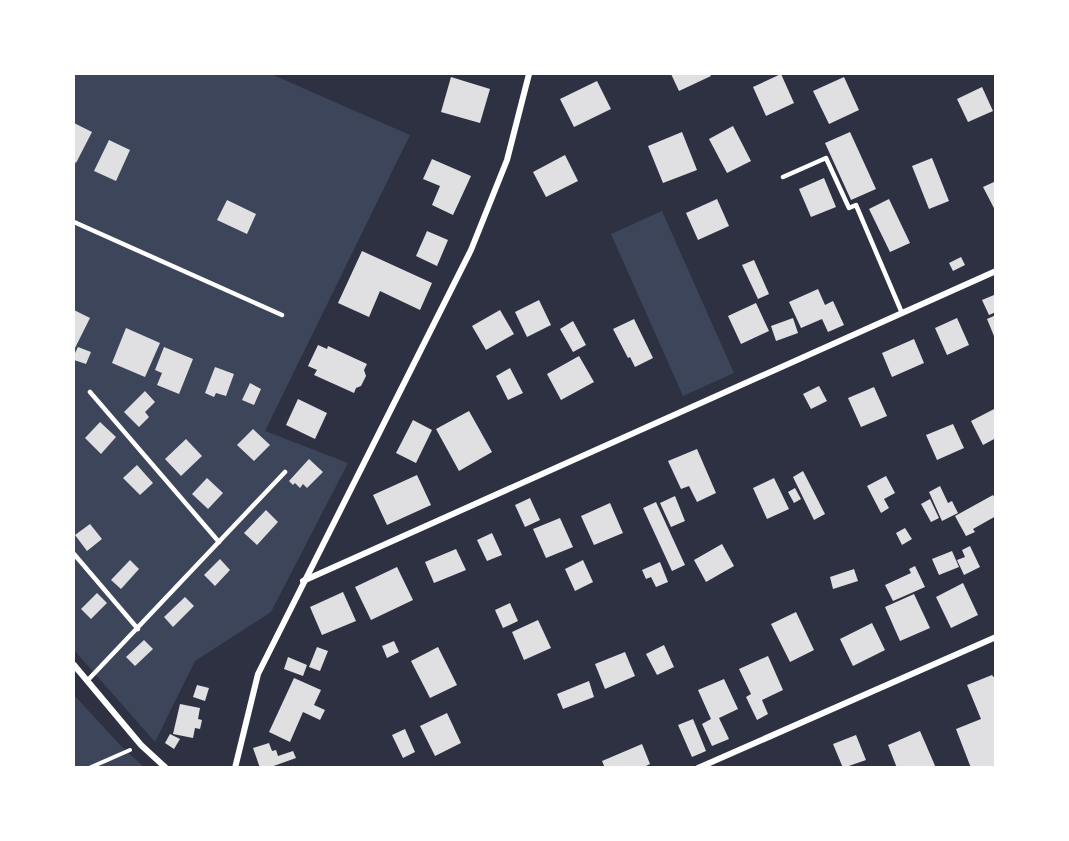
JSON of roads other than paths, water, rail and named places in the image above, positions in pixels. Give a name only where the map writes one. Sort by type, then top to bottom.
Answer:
[{"type":"street","points":[[235,768],[258,674],[471,250],[507,160],[529,74]]},
{"type":"street","points":[[303,581],[996,271]]},
{"type":"street","points":[[698,768],[996,638]]},
{"type":"street","points":[[74,665],[141,745],[166,768]]},
{"type":"lane","points":[[783,177],[826,158],[849,208],[856,205],[902,313]]},
{"type":"lane","points":[[74,222],[282,315]]},
{"type":"lane","points":[[90,392],[219,542]]},
{"type":"lane","points":[[87,681],[285,472]]},
{"type":"lane","points":[[74,554],[138,629]]}]
